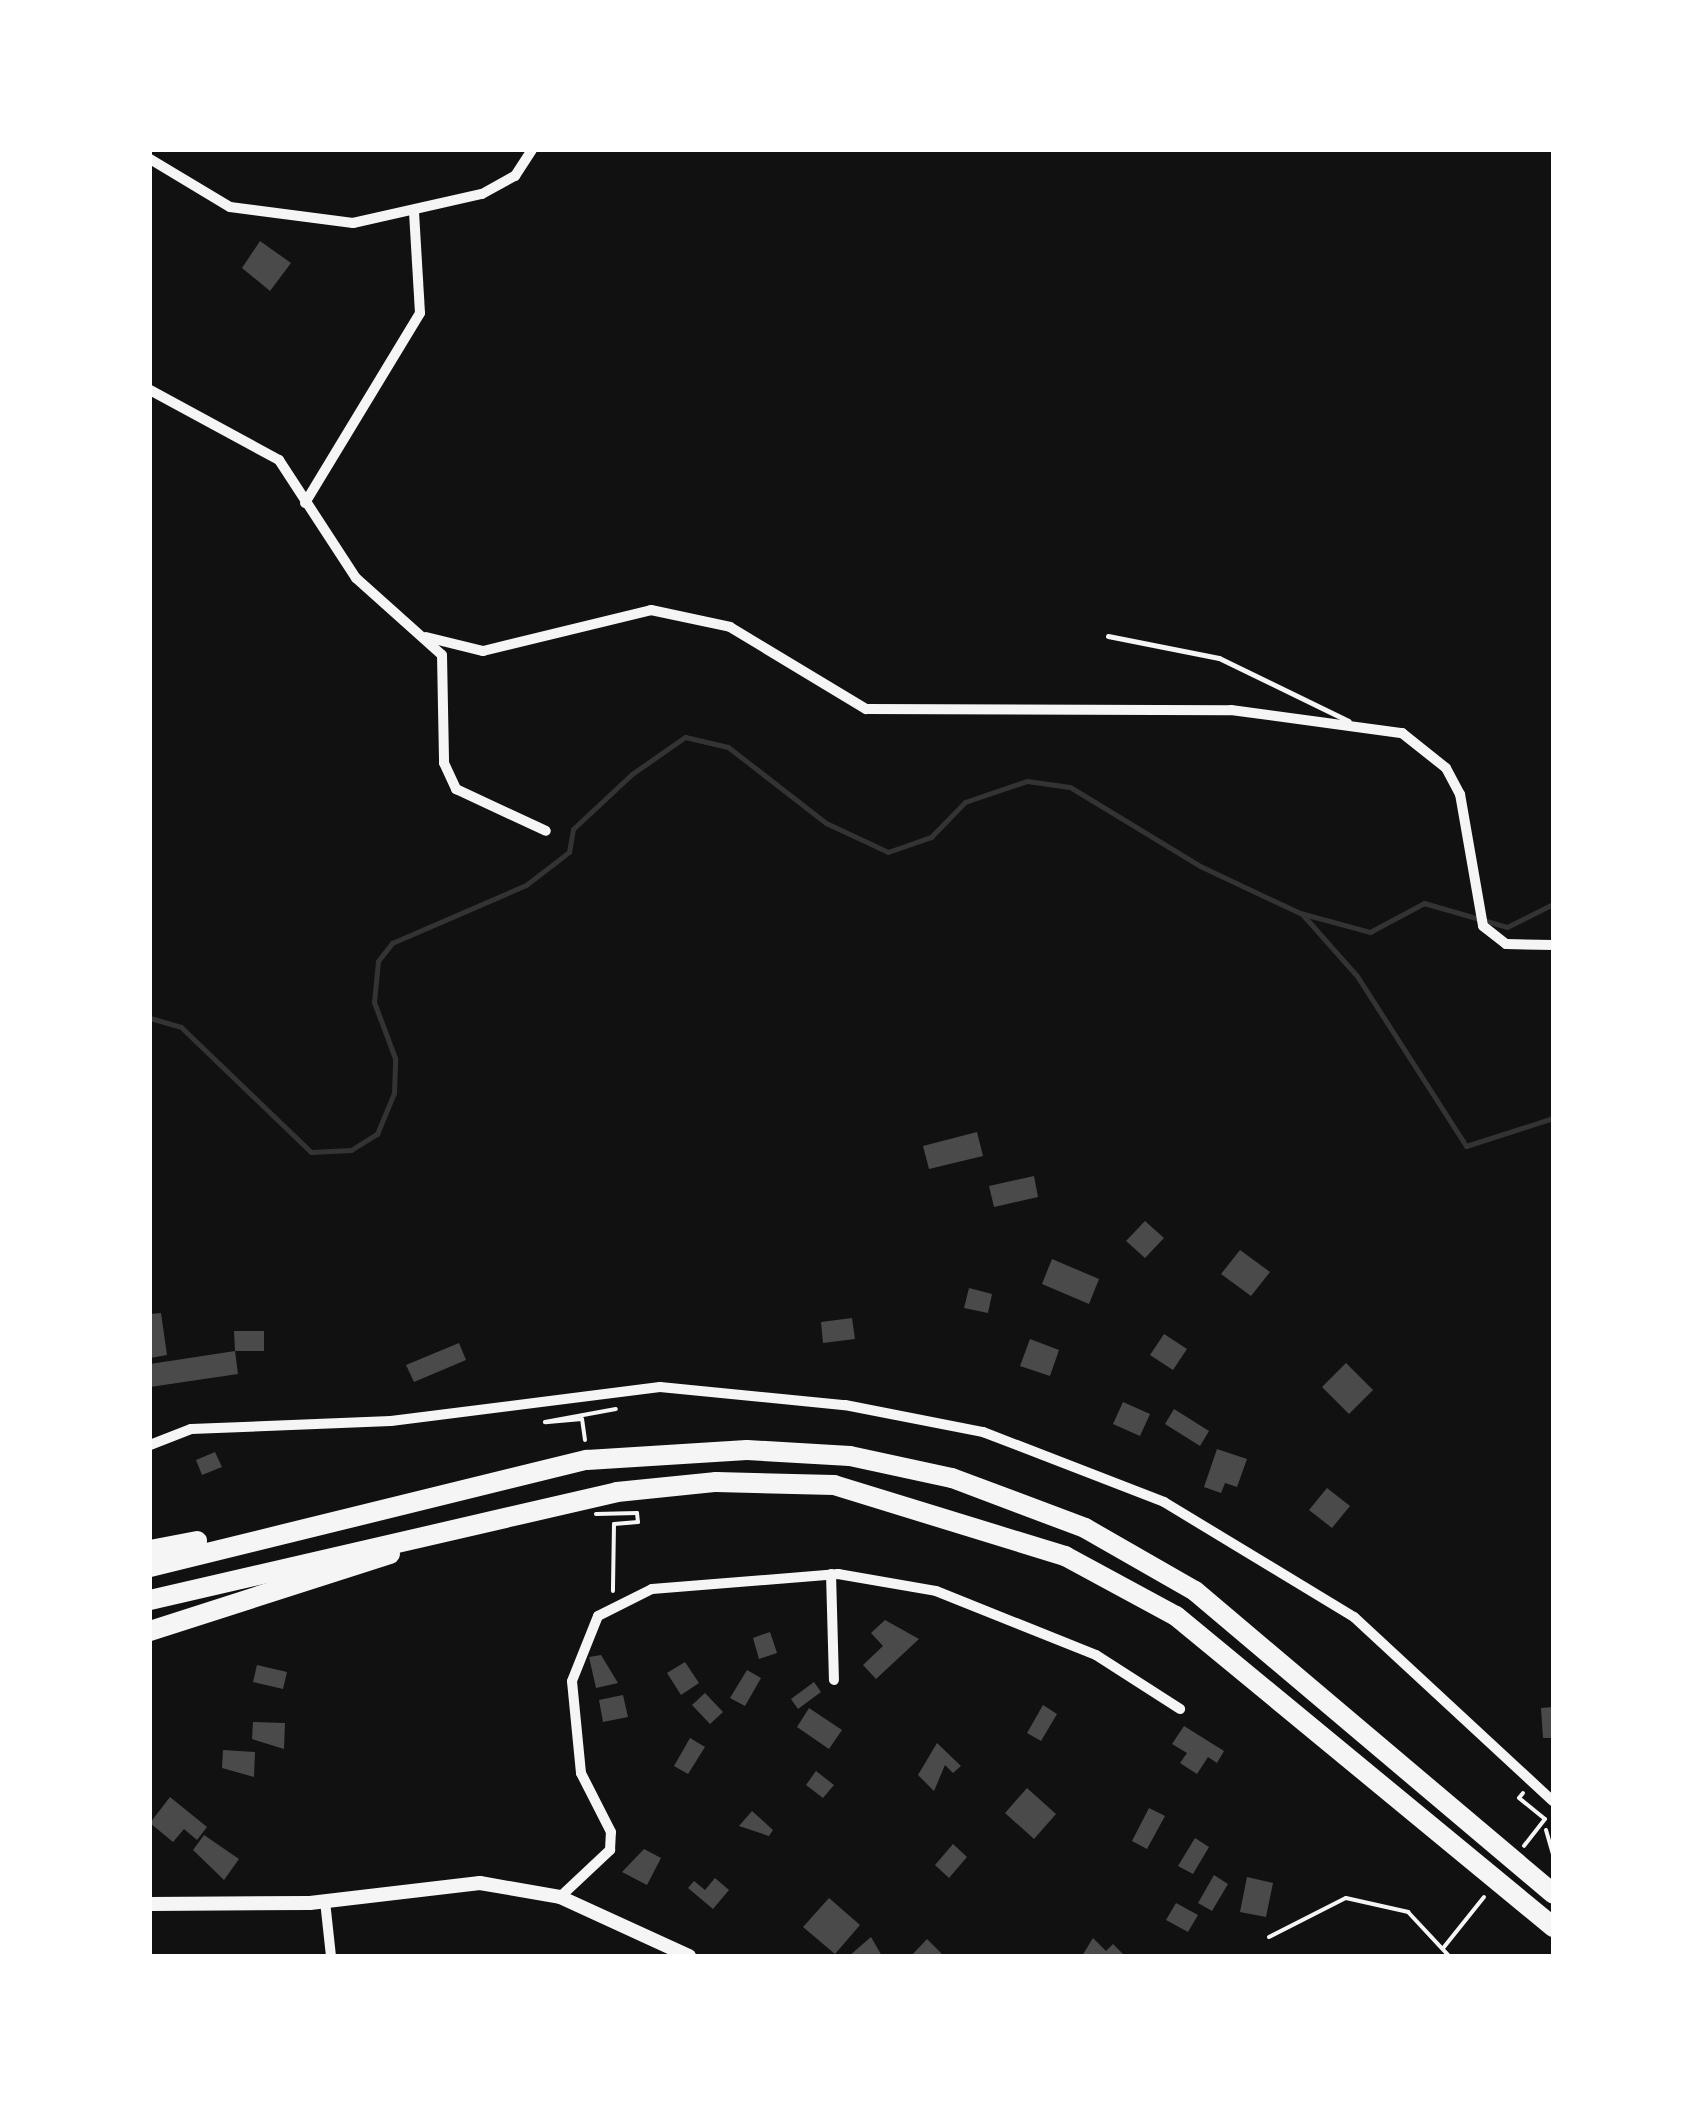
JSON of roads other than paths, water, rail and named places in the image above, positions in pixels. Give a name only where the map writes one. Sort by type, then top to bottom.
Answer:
[{"type":"highway","points":[[150,1550],[605,1458],[833,1455],[952,1478],[1085,1528],[1195,1591],[1553,1894]]},
{"type":"highway","points":[[150,1600],[525,1509],[716,1482],[834,1486],[1066,1556],[1176,1616],[1553,1927]]},
{"type":"highway","points":[[150,1631],[525,1509]]},
{"type":"highway","points":[[150,1566],[323,1518]]},
{"type":"street","points":[[150,159],[230,207],[352,223],[482,194],[514,176],[532,150]]},
{"type":"street","points":[[305,503],[420,313],[414,212]]},
{"type":"street","points":[[150,390],[256,443],[305,503],[356,578],[442,654],[444,763],[456,789],[546,831]]},
{"type":"street","points":[[426,636],[483,651],[650,610],[730,628],[866,709],[1230,710],[1414,738],[1446,768],[1466,821],[1476,915],[1490,935],[1553,944]]},
{"type":"street","points":[[150,1445],[190,1428],[392,1421],[660,1387],[845,1406],[982,1432],[1164,1502],[1354,1617],[1553,1801]]},
{"type":"street","points":[[831,1574],[834,1680]]},
{"type":"street","points":[[560,1897],[610,1850],[610,1832],[581,1773],[572,1681],[598,1616],[614,1601],[652,1588],[831,1574],[936,1591],[1096,1654],[1180,1709]]},
{"type":"street","points":[[150,1904],[325,1901],[480,1884],[560,1897],[690,1956]]},
{"type":"street","points":[[325,1901],[331,1956]]},
{"type":"lane","points":[[1108,636],[1220,658],[1370,731]]},
{"type":"waterway","points":[[150,1018],[181,1027],[311,1152],[351,1150],[377,1134],[394,1093],[395,1058],[374,1002],[378,961],[392,943],[526,885],[569,852],[573,829],[632,774],[685,737],[728,747],[826,823],[888,852],[931,837],[965,802],[1027,781],[1070,787],[1200,866],[1300,913],[1370,932],[1424,903],[1507,927],[1553,904]]},
{"type":"waterway","points":[[1303,915],[1357,976],[1466,1146],[1553,1118]]}]
